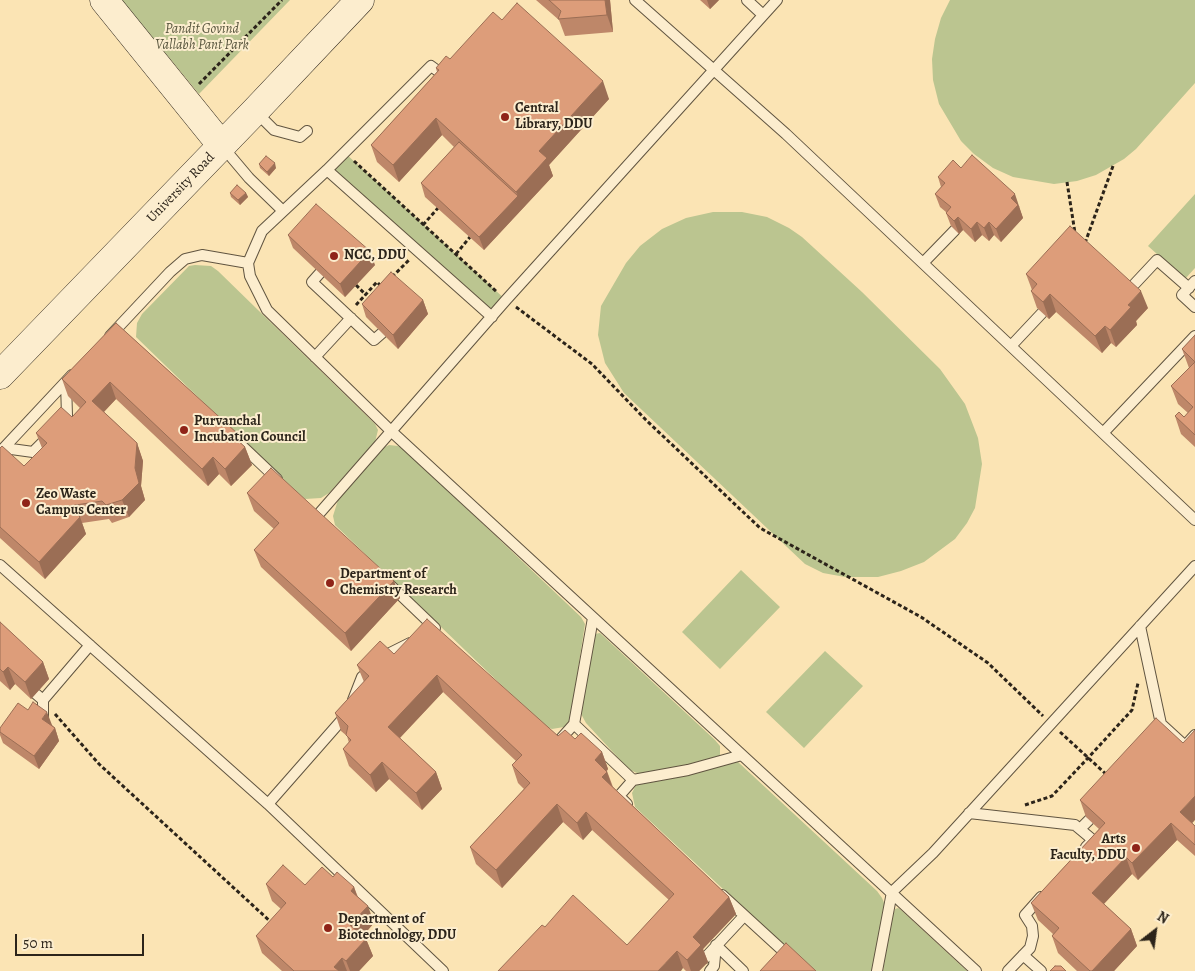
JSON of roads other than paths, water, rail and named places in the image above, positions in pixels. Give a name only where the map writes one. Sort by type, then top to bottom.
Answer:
[{"type":"main road","points":[[104,0],[222,146]]},
{"type":"main road","name":"University Road","points":[[0,374],[222,146],[354,2]]},
{"type":"lane","points":[[635,0],[786,134],[1195,520]]},
{"type":"lane","points":[[747,0],[763,15]]},
{"type":"lane","points":[[317,516],[506,300],[777,0]]},
{"type":"lane","points":[[448,79],[431,66],[345,153],[262,232],[248,263],[250,276],[267,310],[391,431],[976,971]]},
{"type":"lane","points":[[255,111],[274,130],[300,137],[306,131]]},
{"type":"lane","points":[[222,146],[249,178],[283,211]]},
{"type":"lane","points":[[327,170],[492,318]]},
{"type":"lane","points":[[923,263],[955,230]]},
{"type":"lane","points":[[105,342],[121,332],[170,272],[185,259],[202,255],[248,263]]},
{"type":"lane","points":[[1128,291],[1159,258],[1192,285],[1182,295],[1195,307]]},
{"type":"lane","points":[[320,273],[312,282],[374,340],[382,333]]},
{"type":"lane","points":[[1011,346],[1042,313]]},
{"type":"lane","points":[[315,357],[349,316]]},
{"type":"lane","points":[[1103,433],[1195,336]]},
{"type":"lane","points":[[2,450],[79,369]]},
{"type":"lane","points":[[2,450],[33,452],[53,436],[67,416],[66,382]]},
{"type":"lane","points":[[232,436],[288,489]]},
{"type":"lane","points":[[0,565],[268,804],[355,893],[443,971]]},
{"type":"lane","points":[[876,971],[892,892],[933,852],[1052,724],[1195,566]]},
{"type":"lane","points":[[380,575],[419,633]]},
{"type":"lane","points":[[551,735],[558,742],[574,724],[593,618]]},
{"type":"lane","points":[[1140,626],[1161,724],[1168,735],[1186,746],[1195,735]]},
{"type":"lane","points":[[392,664],[419,633]]},
{"type":"lane","points":[[348,713],[362,677],[384,655],[419,633],[443,635]]},
{"type":"lane","points":[[43,719],[40,697],[90,645]]},
{"type":"lane","points":[[268,804],[370,688]]},
{"type":"lane","points":[[574,724],[601,756],[633,780]]},
{"type":"lane","points":[[633,810],[619,796],[633,780],[688,770],[742,755]]},
{"type":"lane","points":[[969,813],[1075,825],[1093,840],[1080,854]]},
{"type":"lane","points":[[1080,830],[1089,820]]},
{"type":"lane","points":[[1008,971],[1030,948],[1033,936],[1032,926],[1025,915],[1050,888]]},
{"type":"lane","points":[[716,889],[805,971]]},
{"type":"lane","points":[[705,958],[744,916]]},
{"type":"lane","points":[[710,971],[714,966],[716,946]]},
{"type":"lane","points":[[716,946],[743,971]]},
{"type":"lane","points":[[1023,955],[1041,971]]},
{"type":"place","name":"Central Library, DDU","points":[[505,117]]},
{"type":"place","name":"NCC, DDU","points":[[334,256]]},
{"type":"place","name":"Purvanchal Incubation Council","points":[[184,430]]},
{"type":"place","name":"Zeo Waste Campus Center","points":[[26,503]]},
{"type":"place","name":"Department of Chemistry Research","points":[[330,583]]},
{"type":"place","name":"Arts Faculty, DDU","points":[[1136,848]]},
{"type":"place","name":"Department of Biotechnology, DDU","points":[[328,928]]},
{"type":"park label","name":"Pandit Govind Vallabh Pant Park","points":[[202,38]]}]
